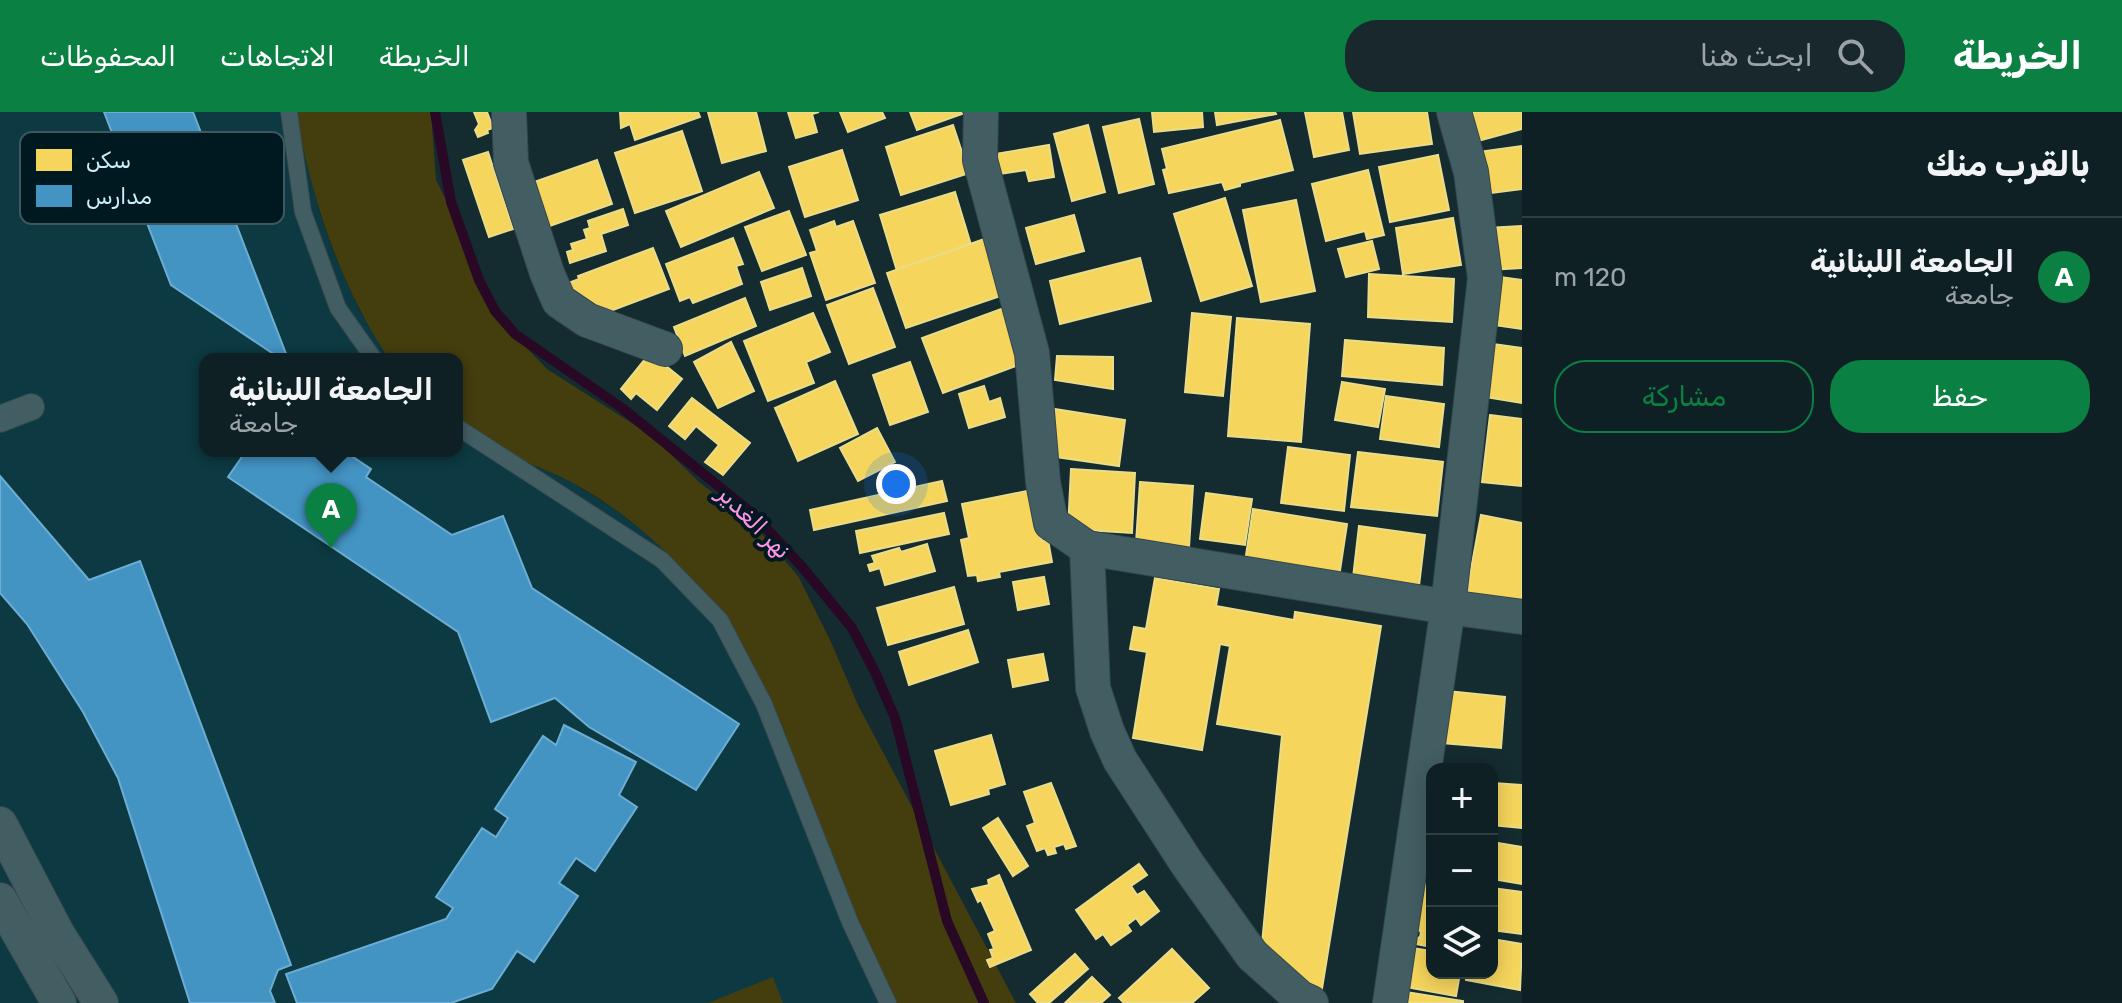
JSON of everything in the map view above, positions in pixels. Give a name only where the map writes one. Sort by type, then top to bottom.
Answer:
[{"type":"street","points":[[509,112],[511,163],[559,301],[587,320],[665,349]]},
{"type":"street","points":[[981,112],[980,160],[1032,353],[1043,482],[1051,523],[1087,548],[1522,617]]},
{"type":"street","points":[[1390,1003],[1448,607],[1485,278],[1471,172],[1454,112]]},
{"type":"street","points":[[0,419],[31,407]]},
{"type":"street","points":[[1087,548],[1093,688],[1120,760],[1188,865],[1252,955],[1300,998],[1311,1003]]},
{"type":"street","points":[[0,824],[57,933],[101,1003]]},
{"type":"street","points":[[0,900],[59,1003]]},
{"type":"lane","points":[[289,112],[303,212],[338,308],[370,353]]},
{"type":"lane","points":[[463,431],[662,560],[720,620],[764,704],[850,922],[888,1003]]},
{"type":"shaded area","points":[[0,112],[296,112],[319,211],[333,251],[359,310],[385,353],[199,353],[199,457],[463,457],[463,428],[500,450],[573,483],[646,533],[709,598],[759,674],[890,1003],[0,1003]]},
{"type":"shaded area","points":[[296,112],[431,112],[436,180],[467,242],[491,311],[547,369],[652,436],[699,482],[754,525],[798,576],[858,705],[1016,1003],[890,1003],[778,716],[741,646],[694,582],[638,527],[571,482],[508,454],[463,428],[463,353],[385,353],[342,271],[319,209]]},
{"type":"shaded area","points":[[773,977],[783,1003],[708,1003]]},
{"type":"building: سكن","points":[[474,112],[487,112],[493,128],[478,137],[475,130],[479,124]]},
{"type":"building: سكن","points":[[620,112],[698,112],[700,117],[635,140],[630,124],[621,128]]},
{"type":"building: سكن","points":[[708,112],[756,112],[766,151],[722,163]]},
{"type":"building: سكن","points":[[788,112],[819,112],[812,114],[817,132],[796,138]]},
{"type":"building: سكن","points":[[840,112],[882,112],[885,118],[848,132]]},
{"type":"building: سكن","points":[[910,112],[961,112],[962,114],[917,130]]},
{"type":"building: سكن","points":[[1152,112],[1202,112],[1203,127],[1154,132]]},
{"type":"building: سكن","points":[[1215,112],[1275,112],[1276,114],[1217,125]]},
{"type":"building: سكن","points":[[1305,112],[1342,112],[1349,150],[1314,157]]},
{"type":"building: سكن","points":[[1353,112],[1427,112],[1432,144],[1360,154]]},
{"type":"building: سكن","points":[[1458,112],[1522,112],[1522,129],[1467,144]]},
{"type":"building: سكن","points":[[1139,119],[1154,184],[1119,193],[1103,127]]},
{"type":"building: سكن","points":[[1280,120],[1293,170],[1240,183],[1240,186],[1225,190],[1222,182],[1169,193],[1162,149]]},
{"type":"building: سكن","points":[[953,125],[969,173],[901,195],[886,147]]},
{"type":"building: سكن","points":[[1088,125],[1105,192],[1072,201],[1054,134]]},
{"type":"building: سكن","points":[[682,131],[702,191],[635,213],[615,153]]},
{"type":"building: سكن","points":[[1049,145],[1054,177],[1029,181],[1026,170],[992,175],[989,155]]},
{"type":"building: سكن","points":[[1522,146],[1522,189],[1484,194],[1478,152]]},
{"type":"building: سكن","points":[[842,150],[858,200],[805,217],[789,167]]},
{"type":"building: سكن","points":[[488,152],[513,229],[489,237],[463,160]]},
{"type":"building: سكن","points":[[1438,155],[1449,210],[1390,222],[1379,167]]},
{"type":"building: سكن","points":[[597,160],[612,204],[547,227],[531,183]]},
{"type":"building: سكن","points":[[1368,170],[1384,235],[1367,239],[1365,231],[1326,241],[1312,184]]},
{"type":"building: سكن","points":[[759,172],[774,208],[681,247],[666,211]]},
{"type":"building: سكن","points":[[955,192],[972,248],[897,271],[880,215]]},
{"type":"building: سكن","points":[[1225,198],[1252,286],[1201,301],[1174,214]]},
{"type":"building: سكن","points":[[1296,200],[1315,291],[1261,302],[1243,210]]},
{"type":"building: سكن","points":[[623,209],[628,225],[601,234],[606,251],[570,263],[567,252],[573,250],[571,244],[587,239],[584,230],[590,228],[588,221]]},
{"type":"building: سكن","points":[[789,211],[806,255],[762,271],[745,227]]},
{"type":"building: سكن","points":[[1074,215],[1084,251],[1036,264],[1026,228]]},
{"type":"building: سكن","points":[[1453,218],[1461,265],[1403,274],[1396,228]]},
{"type":"building: سكن","points":[[834,221],[836,227],[853,221],[875,283],[826,300],[810,253],[817,251],[810,230]]},
{"type":"building: سكن","points":[[1522,226],[1522,268],[1489,270],[1487,228]]},
{"type":"building: سكن","points":[[733,238],[743,264],[736,266],[742,284],[693,303],[690,297],[680,301],[666,264]]},
{"type":"building: سكن","points":[[987,238],[1006,294],[906,328],[887,273]]},
{"type":"building: سكن","points":[[1372,241],[1379,269],[1346,277],[1338,249]]},
{"type":"building: سكن","points":[[653,248],[669,289],[594,317],[558,287],[579,279],[578,276]]},
{"type":"building: سكن","points":[[1140,258],[1151,301],[1060,324],[1050,281]]},
{"type":"building: سكن","points":[[802,268],[811,296],[770,310],[761,282]]},
{"type":"building: سكن","points":[[1369,274],[1454,279],[1452,322],[1368,317]]},
{"type":"building: سكن","points":[[1500,277],[1522,280],[1522,329],[1494,325]]},
{"type":"building: سكن","points":[[873,288],[895,347],[849,364],[827,305]]},
{"type":"building: سكن","points":[[745,298],[756,326],[685,356],[674,327]]},
{"type":"building: سكن","points":[[1012,305],[1032,360],[943,393],[922,338]]},
{"type":"building: سكن","points":[[813,313],[830,352],[806,362],[814,383],[768,401],[744,341]]},
{"type":"building: سكن","points":[[1192,313],[1231,317],[1223,396],[1185,392]]},
{"type":"building: سكن","points":[[1237,318],[1310,324],[1301,442],[1228,436]]},
{"type":"building: سكن","points":[[1345,340],[1444,348],[1442,385],[1342,376]]},
{"type":"building: سكن","points":[[731,342],[754,391],[718,408],[694,362]]},
{"type":"building: سكن","points":[[1493,344],[1522,348],[1522,403],[1485,397]]},
{"type":"building: سكن","points":[[650,353],[682,379],[657,410],[636,393],[631,399],[621,389]]},
{"type":"building: سكن","points":[[1057,356],[1113,357],[1113,389],[1055,380]]},
{"type":"building: سكن","points":[[910,362],[928,412],[890,425],[873,375]]},
{"type":"building: سكن","points":[[835,381],[858,434],[798,461],[775,408]]},
{"type":"building: سكن","points":[[1342,382],[1385,389],[1378,427],[1335,420]]},
{"type":"building: سكن","points":[[984,386],[989,402],[1000,398],[1005,417],[969,428],[959,394]]},
{"type":"building: سكن","points":[[1386,396],[1444,404],[1439,447],[1380,439]]},
{"type":"building: سكن","points":[[692,398],[750,443],[723,475],[705,462],[719,445],[696,426],[685,439],[669,426]]},
{"type":"building: سكن","points":[[1055,409],[1125,420],[1119,466],[1048,456]]},
{"type":"building: سكن","points":[[1490,415],[1522,419],[1521,486],[1482,482]]},
{"type":"building: سكن","points":[[877,428],[895,462],[858,481],[840,448]]},
{"type":"building: سكن","points":[[1288,447],[1350,455],[1344,511],[1281,503]]},
{"type":"building: سكن","points":[[1358,452],[1443,462],[1437,516],[1351,507]]},
{"type":"building: سكن","points":[[1071,469],[1135,473],[1132,533],[1068,529]]},
{"type":"building: سكن","points":[[942,481],[947,501],[814,530],[810,510]]},
{"type":"building: سكن","points":[[1140,482],[1193,486],[1189,547],[1136,543]]},
{"type":"building: سكن","points":[[1032,490],[1042,541],[1048,540],[1052,562],[999,572],[1000,577],[978,581],[977,575],[968,576],[961,540],[969,538],[962,504]]},
{"type":"building: سكن","points":[[1206,493],[1252,499],[1245,545],[1200,539]]},
{"type":"building: سكن","points":[[1253,509],[1347,524],[1339,577],[1245,562]]},
{"type":"building: سكن","points":[[944,513],[949,534],[860,553],[856,531]]},
{"type":"building: سكن","points":[[1481,515],[1522,523],[1522,611],[1466,596]]},
{"type":"building: سكن","points":[[1359,526],[1425,535],[1419,586],[1353,578]]},
{"type":"building: سكن","points":[[927,544],[935,571],[885,585],[880,568],[870,571],[868,565],[875,563],[872,556]]},
{"type":"building: سكن","points":[[1044,577],[1049,604],[1018,610],[1013,582]]},
{"type":"building: سكن","points":[[1155,578],[1219,589],[1216,606],[1294,620],[1295,612],[1381,626],[1320,1001],[1261,954],[1282,735],[1217,724],[1230,646],[1220,644],[1202,750],[1133,738],[1147,652],[1130,649],[1134,627],[1146,629]]},
{"type":"building: سكن","points":[[954,587],[964,624],[888,645],[877,608]]},
{"type":"building: سكن","points":[[968,630],[978,662],[909,685],[899,652]]},
{"type":"building: سكن","points":[[1043,654],[1048,680],[1013,687],[1008,660]]},
{"type":"building: سكن","points":[[1447,691],[1505,697],[1501,748],[1442,743]]},
{"type":"building: سكن","points":[[991,735],[1005,784],[988,789],[989,794],[951,805],[935,751]]},
{"type":"building: سكن","points":[[1051,783],[1076,846],[1066,849],[1064,844],[1054,847],[1056,853],[1048,855],[1045,848],[1037,851],[1027,826],[1035,823],[1024,792]]},
{"type":"building: سكن","points":[[1498,783],[1522,785],[1522,828],[1498,826]]},
{"type":"building: سكن","points":[[998,818],[1028,866],[1013,876],[983,828]]},
{"type":"building: سكن","points":[[1424,835],[1426,835],[1426,875],[1417,873]]},
{"type":"building: سكن","points":[[1498,843],[1522,847],[1522,884],[1498,880]]},
{"type":"building: سكن","points":[[1139,864],[1147,875],[1131,886],[1137,895],[1144,891],[1159,911],[1141,925],[1136,918],[1127,925],[1131,931],[1111,945],[1103,934],[1096,939],[1076,910]]},
{"type":"building: سكن","points":[[999,875],[1031,950],[990,967],[987,960],[993,958],[990,950],[994,949],[988,934],[995,931],[981,900],[978,902],[972,889],[989,885],[988,880]]},
{"type":"building: سكن","points":[[1426,884],[1426,903],[1412,901],[1414,887],[1425,889]]},
{"type":"building: سكن","points":[[1498,889],[1522,892],[1522,934],[1498,931]]},
{"type":"building: سكن","points":[[1411,898],[1426,900],[1426,946],[1405,942],[1406,935],[1420,938],[1421,931],[1406,929]]},
{"type":"building: سكن","points":[[1498,940],[1522,944],[1520,990],[1466,980],[1498,979]]},
{"type":"building: سكن","points":[[1406,947],[1426,950],[1426,979],[1459,979],[1456,996],[1400,986]]},
{"type":"building: سكن","points":[[1172,949],[1209,988],[1192,1003],[1124,1003],[1119,998]]},
{"type":"building: سكن","points":[[1075,954],[1088,969],[1049,1003],[1038,1003],[1030,994]]},
{"type":"building: سكن","points":[[1092,977],[1110,995],[1101,1003],[1065,1003]]},
{"type":"building: سكن","points":[[1406,992],[1463,1001],[1463,1003],[1404,1003]]},
{"type":"building: مدارس","points":[[104,112],[193,112],[201,132],[112,132]]},
{"type":"building: مدارس","points":[[147,224],[236,224],[286,353],[272,353],[171,285]]},
{"type":"building: مدارس","points":[[242,457],[353,457],[371,469],[366,477],[452,535],[503,516],[532,588],[739,724],[696,790],[589,727],[555,698],[491,722],[458,632],[228,477]]},
{"type":"building: مدارس","points":[[0,476],[89,580],[140,561],[291,965],[278,970],[270,991],[275,1003],[190,1003],[118,778],[83,712],[27,624],[0,593]]},
{"type":"building: مدارس","points":[[564,725],[636,762],[619,795],[637,807],[595,871],[576,858],[559,883],[578,896],[534,962],[517,951],[492,989],[451,1003],[297,1003],[286,974],[446,919],[453,908],[436,897],[482,828],[496,837],[508,818],[495,809],[543,736],[556,745]]},
{"type":"waterway","name":"نهر الغدير","points":[[435,112],[451,202],[479,280],[495,311],[515,334],[622,408],[753,514],[852,628],[895,718],[947,921],[984,1003]]},
{"type":"place","name":"الجامعة اللبنانية","points":[[331,549]]}]
